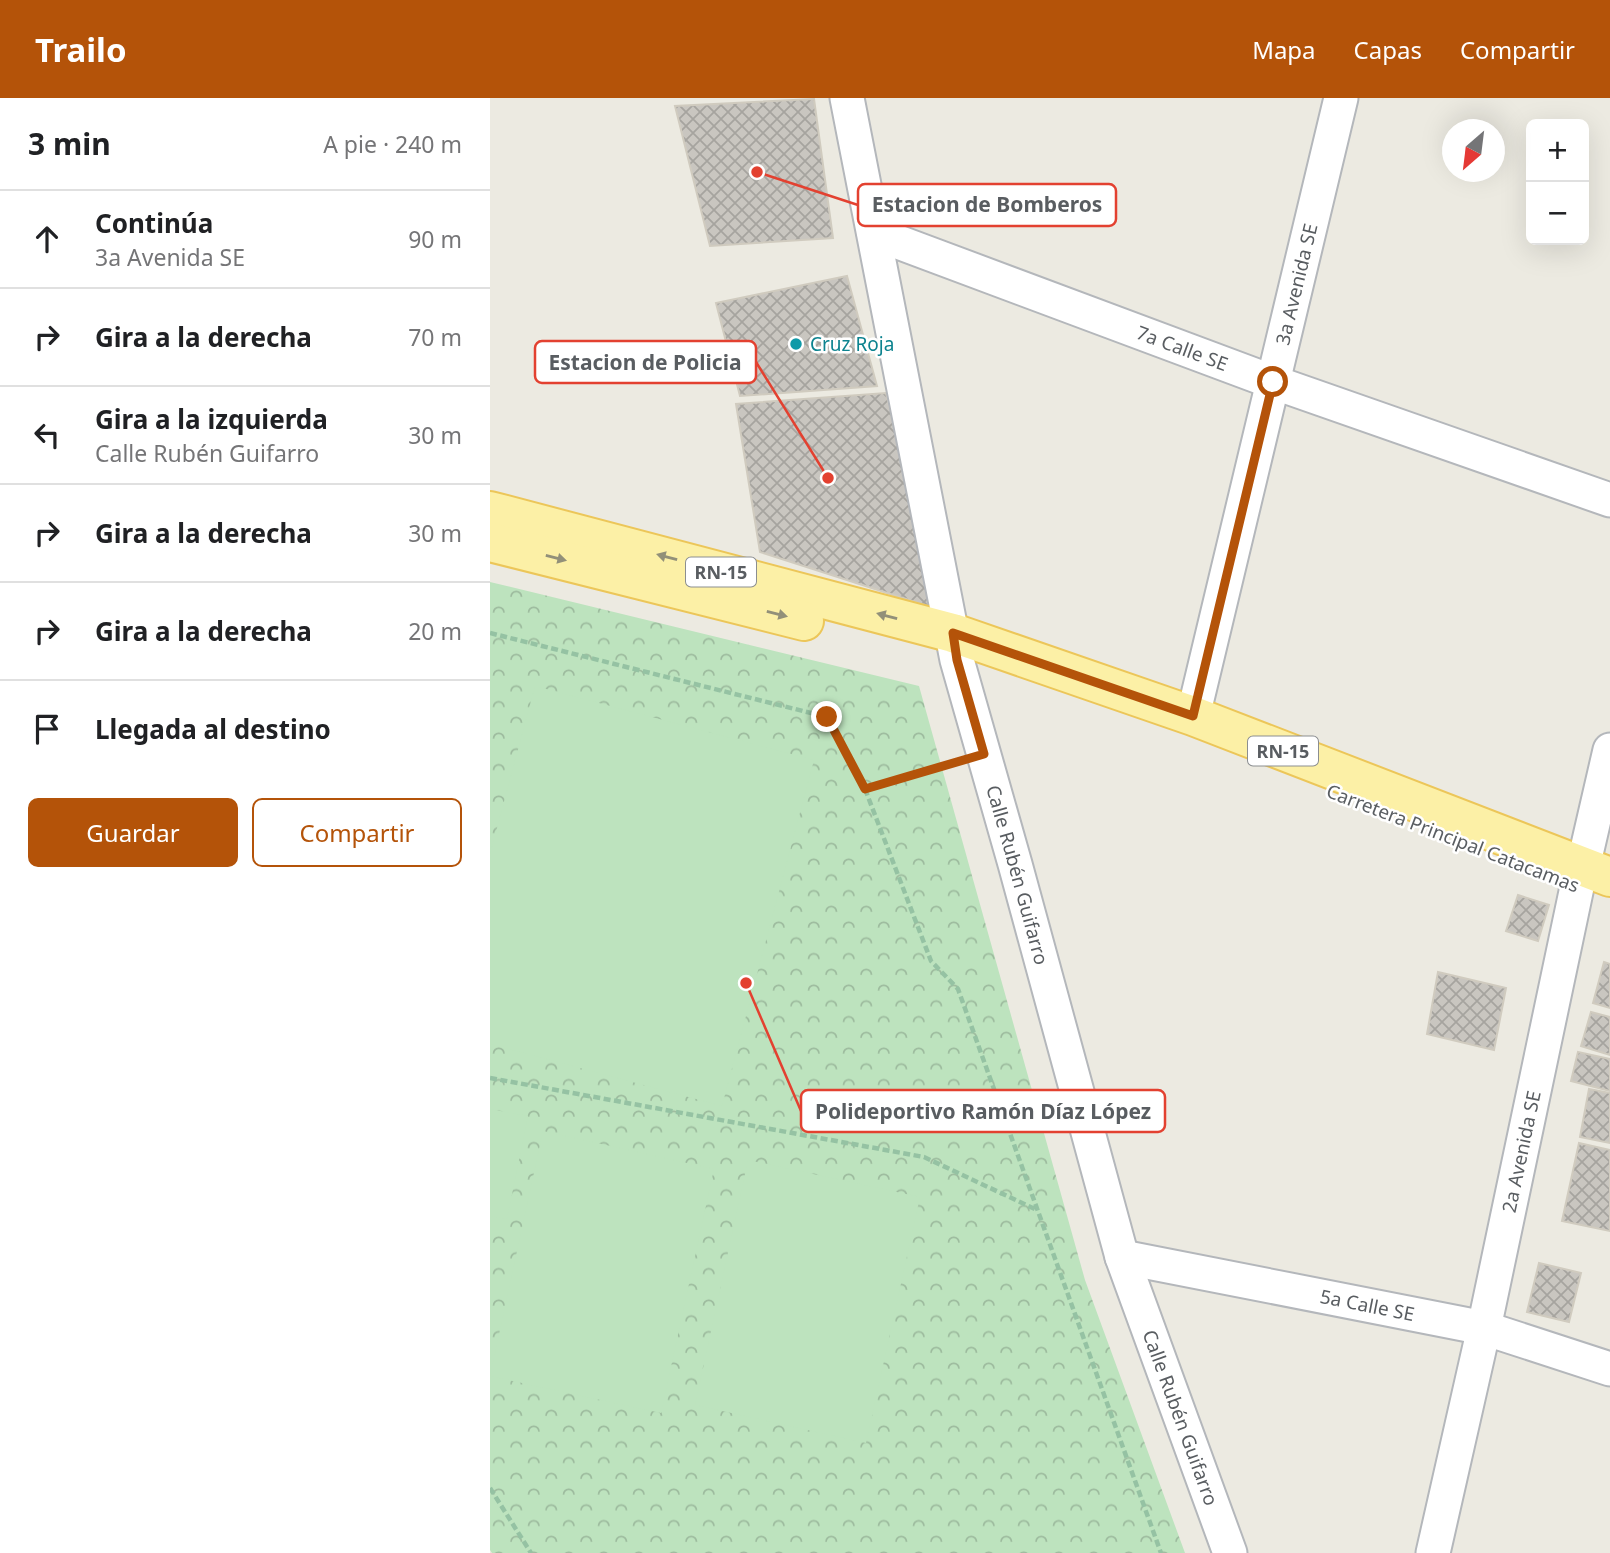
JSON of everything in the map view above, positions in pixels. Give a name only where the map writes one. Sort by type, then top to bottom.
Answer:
[{"type":"main road","name":"Carretera Principal Catacamas","points":[[490,511],[1193,716],[1595,883]]},
{"type":"main road","name":"Carretera Principal Catacamas","points":[[490,542],[955,646],[1185,734],[1595,883]]},
{"type":"street","name":"Calle Rubén Guifarro","points":[[847,98],[955,646],[1122,1257],[1230,1553]]},
{"type":"street","name":"3a Avenida SE","points":[[1193,716],[1341,98]]},
{"type":"street","name":"7a Calle SE","points":[[874,233],[1273,382],[1610,500]]},
{"type":"street","name":"2a Avenida SE","points":[[1433,1553],[1484,1328],[1595,883],[1610,750]]},
{"type":"street","name":"5a Calle SE","points":[[1122,1257],[1484,1328],[1610,1368]]},
{"type":"path","points":[[490,632],[827,717],[865,789],[931,961],[958,989],[1161,1553]]},
{"type":"path","points":[[865,789],[984,754]]},
{"type":"path","points":[[490,1078],[924,1157],[1038,1211]]},
{"type":"path","points":[[490,1488],[531,1553]]},
{"type":"green space","points":[[490,582],[919,686],[1085,1280],[1185,1553],[492,1553]]},
{"type":"green space","points":[[535,686],[814,760],[722,1106],[490,1044],[490,854]]},
{"type":"green space","points":[[490,1109],[528,1116],[507,1219],[490,1216]]},
{"type":"green space","points":[[543,1131],[714,1169],[661,1413],[490,1376]]},
{"type":"green space","points":[[748,1160],[920,1197],[866,1443],[695,1405]]},
{"type":"building","points":[[814,99],[833,238],[710,246],[675,106]]},
{"type":"building","name":"Cruz Roja","points":[[847,276],[877,386],[740,396],[716,303]]},
{"type":"building","points":[[886,393],[940,610],[760,552],[736,404]]},
{"type":"building","points":[[1518,895],[1549,905],[1538,941],[1506,931]]},
{"type":"building","points":[[1604,962],[1610,964],[1610,1008],[1593,1003]]},
{"type":"building","points":[[1438,972],[1506,988],[1494,1050],[1427,1034]]},
{"type":"building","points":[[1591,1012],[1610,1017],[1610,1055],[1581,1046]]},
{"type":"building","points":[[1578,1052],[1610,1059],[1610,1091],[1571,1081]]},
{"type":"building","points":[[1589,1089],[1610,1093],[1610,1143],[1580,1137]]},
{"type":"building","points":[[1579,1143],[1610,1150],[1610,1231],[1562,1221]]},
{"type":"building","points":[[1539,1263],[1581,1273],[1569,1322],[1527,1312]]},
{"type":"place","name":"Estacion de Bomberos","points":[[757,172]]},
{"type":"place","name":"Cruz Roja","points":[[796,344]]},
{"type":"place","name":"Estacion de Policia","points":[[828,478]]},
{"type":"place","name":"Polideportivo Ramón Díaz López","points":[[746,983]]},
{"type":"route","points":[[827,717],[865,789],[984,754],[957,660],[953,633],[1193,716],[1273,382]]}]
